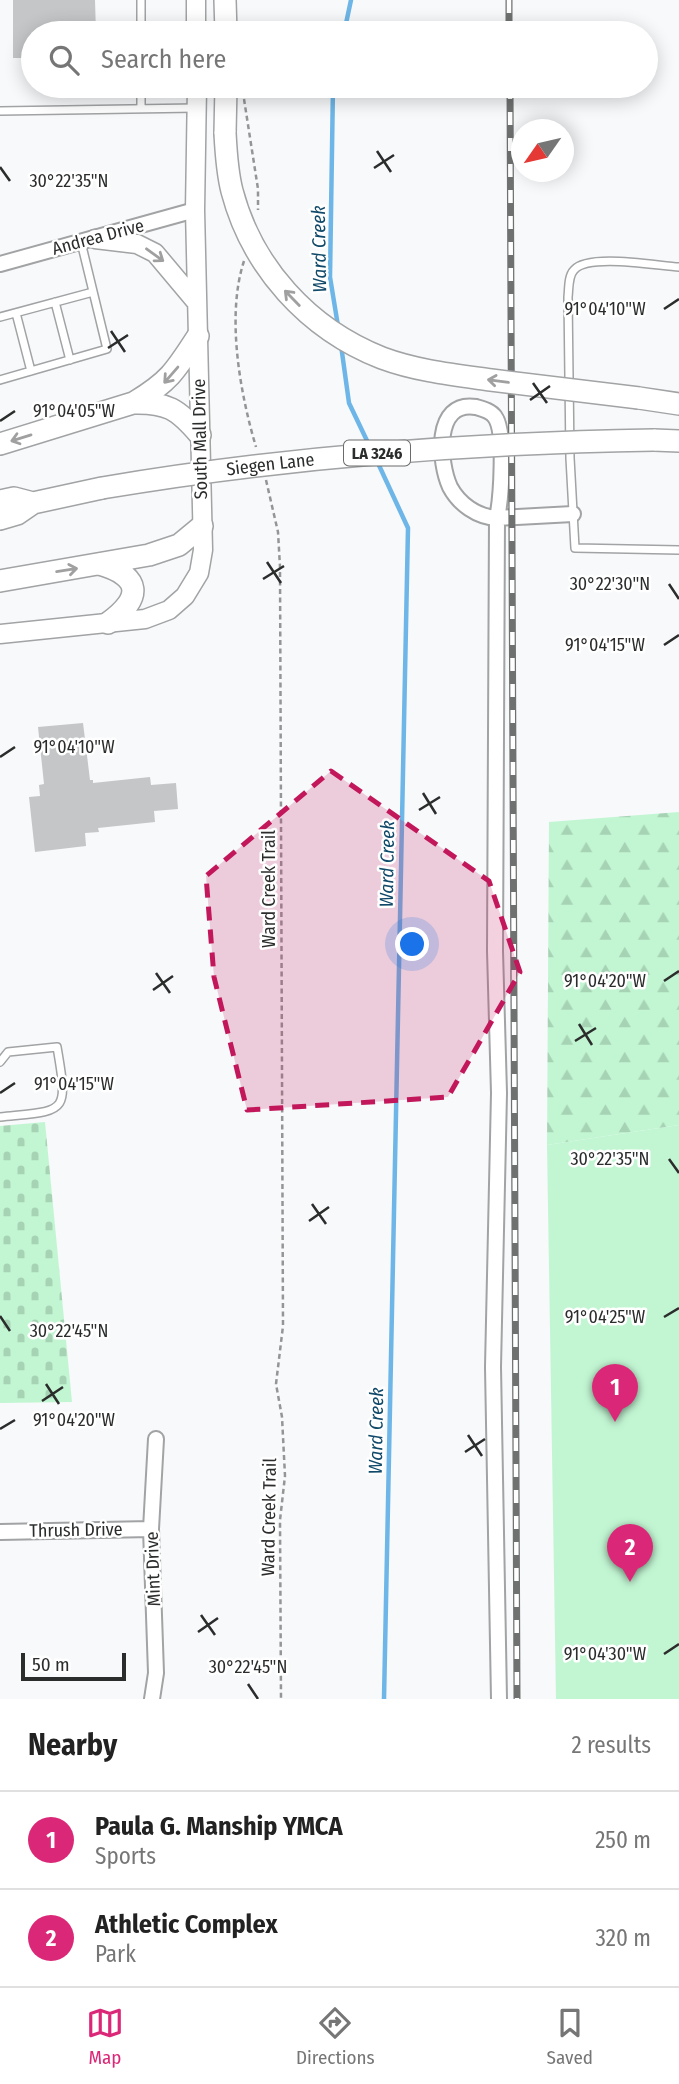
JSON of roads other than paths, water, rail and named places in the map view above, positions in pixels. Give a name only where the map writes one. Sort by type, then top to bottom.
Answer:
[{"type":"main road","points":[[225,0],[226,21]]},
{"type":"main road","points":[[232,98],[225,133],[231,188],[237,209],[254,247],[281,286],[313,318],[334,333],[382,358],[433,372],[679,404]]},
{"type":"main road","points":[[133,404],[160,387],[175,372],[198,336]]},
{"type":"main road","points":[[0,444],[133,404],[152,402],[168,405],[185,417],[200,435]]},
{"type":"main road","name":"Siegen Lane","points":[[0,519],[17,514],[33,503],[102,488],[273,462],[535,442],[679,441]]},
{"type":"main road","name":"Siegen Lane","points":[[0,501],[14,498],[33,503]]},
{"type":"main road","points":[[0,581],[149,555],[179,545],[202,526]]},
{"type":"main road","points":[[99,564],[113,568],[125,576],[133,587],[132,600],[124,611],[108,622]]},
{"type":"street","points":[[196,0],[196,21]]},
{"type":"street","name":"South Mall Drive","points":[[0,635],[145,619],[169,610],[185,596],[199,573],[203,550],[195,210],[197,98]]},
{"type":"street","name":"Andrea Drive","points":[[0,264],[195,210]]},
{"type":"street","points":[[88,240],[137,244],[155,253],[197,303]]},
{"type":"street","points":[[499,1699],[493,1367],[499,1093],[495,951],[497,518],[501,496],[499,425],[494,415],[474,407],[460,409],[445,426],[440,447],[442,464],[456,498],[475,512],[497,518],[573,514]]},
{"type":"street","name":"Mint Drive","points":[[152,1699],[156,1673],[151,1529],[156,1439]]},
{"type":"street","name":"Thrush Drive","points":[[0,1532],[151,1529]]},
{"type":"lane","points":[[141,0],[141,21]]},
{"type":"lane","points":[[141,98],[141,108]]},
{"type":"lane","points":[[0,111],[197,108]]},
{"type":"lane","points":[[0,380],[107,349],[93,292],[88,240]]},
{"type":"lane","points":[[679,267],[598,261],[574,269],[568,297],[570,458],[575,548],[679,550]]},
{"type":"lane","points":[[0,317],[93,292]]},
{"type":"lane","points":[[55,302],[70,359]]},
{"type":"lane","points":[[16,313],[31,371]]},
{"type":"lane","points":[[0,1062],[8,1052],[57,1047],[64,1089],[60,1104],[51,1112],[0,1117]]},
{"type":"waterway","name":"Ward Creek","points":[[347,21],[351,0]]},
{"type":"waterway","name":"Ward Creek","points":[[333,98],[330,277],[338,326]]},
{"type":"waterway","name":"Ward Creek","points":[[341,345],[349,403],[370,447]]},
{"type":"waterway","name":"Ward Creek","points":[[377,461],[408,528],[384,1699]]},
{"type":"railway","points":[[509,0],[509,21]]},
{"type":"railway","points":[[510,98],[517,1699]]},
{"type":"place","name":"Paula G. Manship YMCA","points":[[615,1422]]},
{"type":"place","name":"Athletic Complex","points":[[630,1582]]}]
